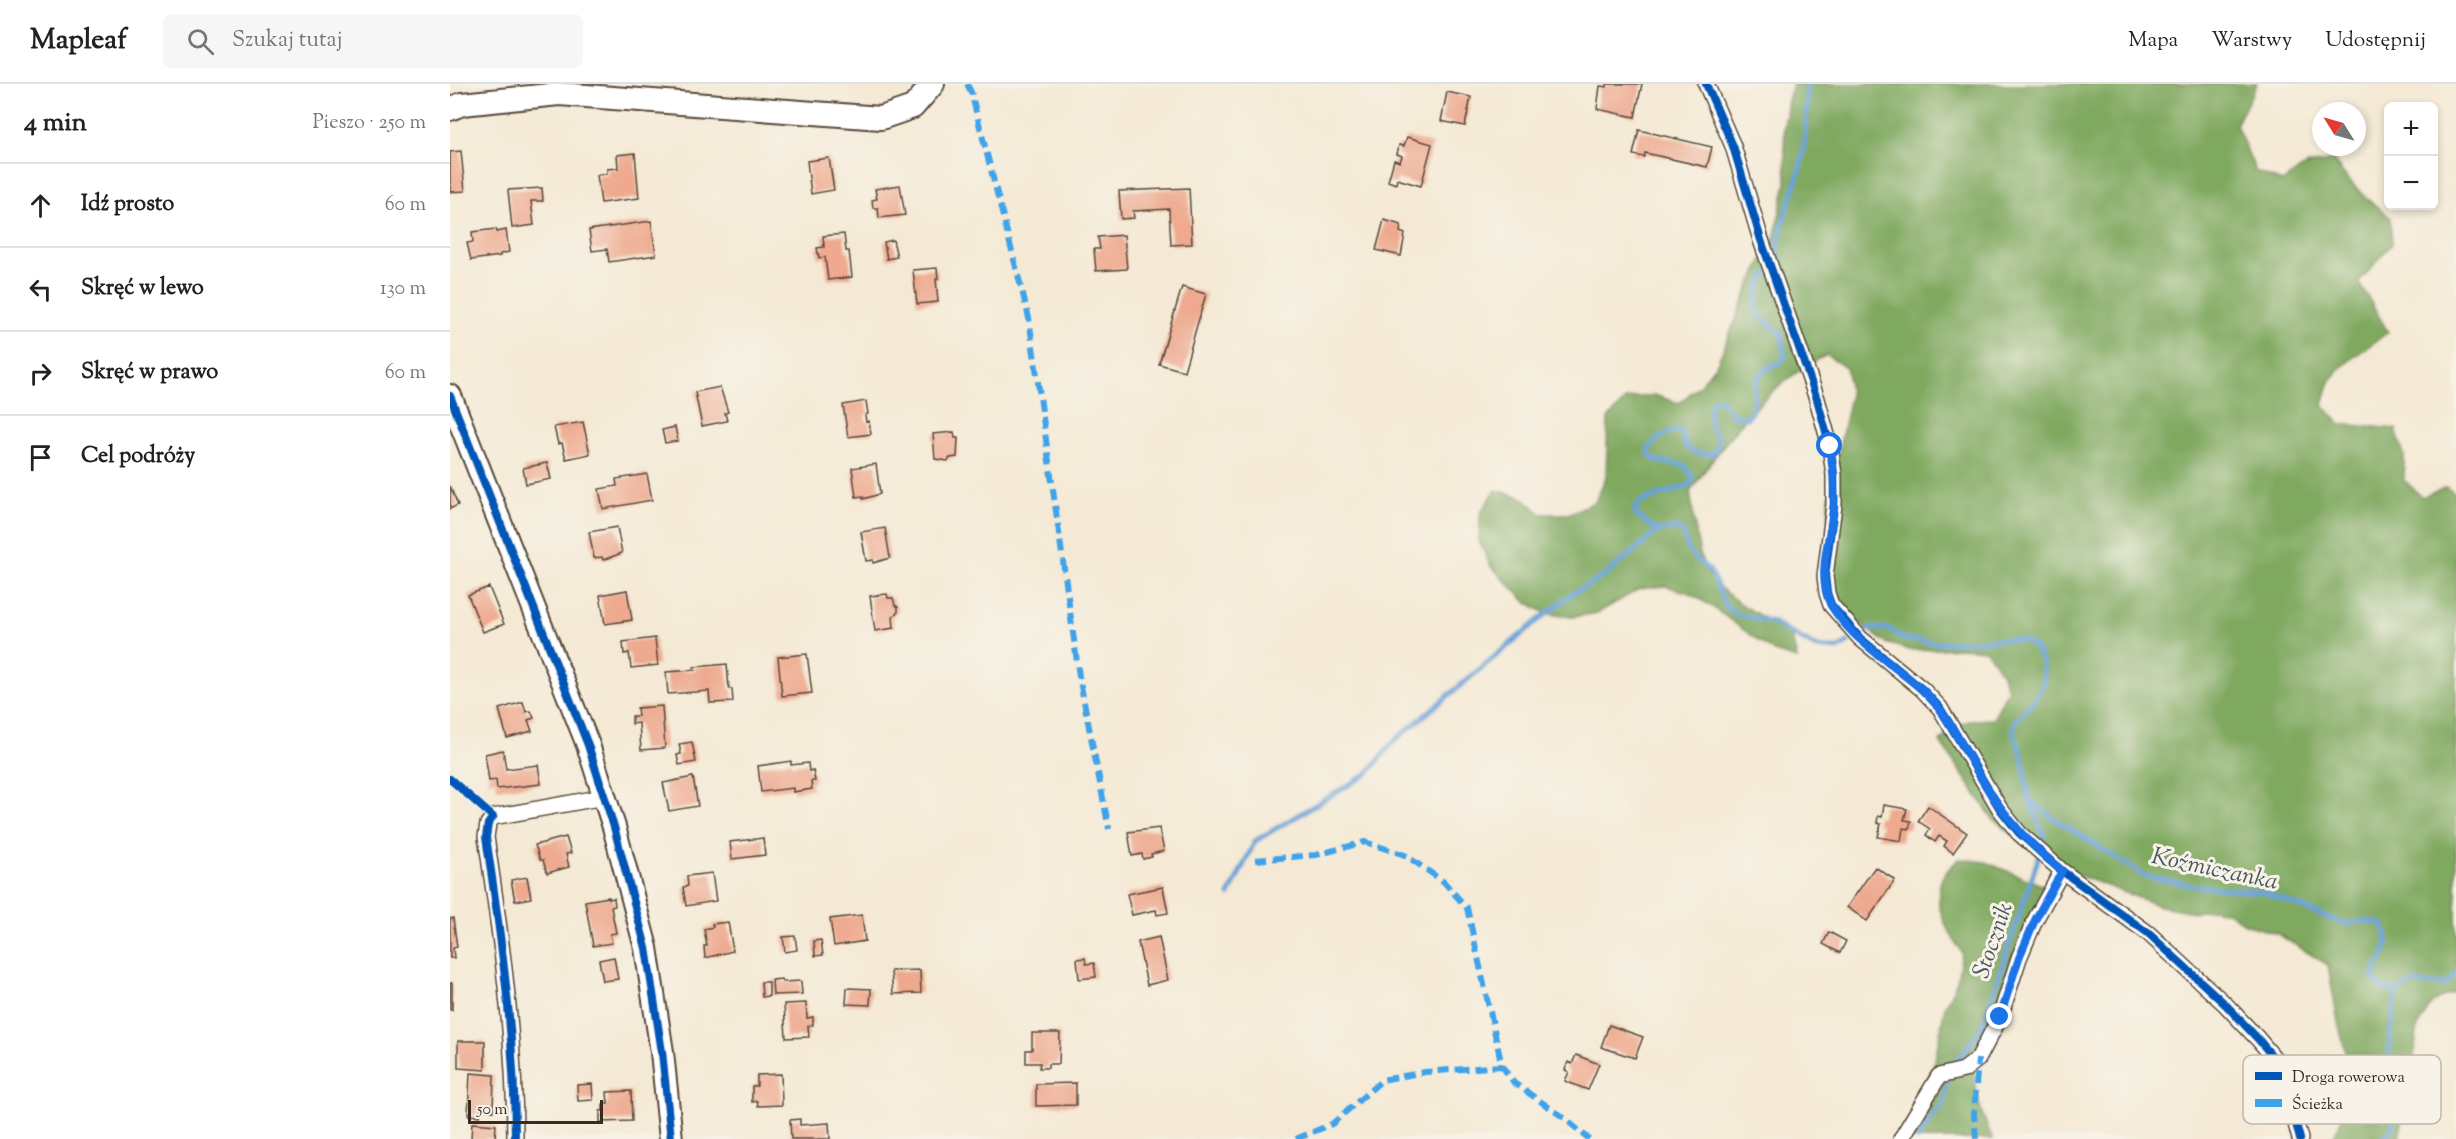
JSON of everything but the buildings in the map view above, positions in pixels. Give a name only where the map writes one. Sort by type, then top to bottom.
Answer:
[{"type":"street","points":[[450,109],[462,104],[559,94],[881,118],[913,107],[933,84]]},
{"type":"street","points":[[1706,84],[1733,146],[1765,251],[1817,399],[1830,446],[1834,475],[1834,505],[1825,576],[1827,593],[1832,605],[1860,638],[1922,689],[1940,708],[2000,809],[2019,833],[2062,871],[2148,933],[2196,976],[2271,1055]]},
{"type":"street","points":[[450,396],[588,744],[604,797],[646,948],[662,1052],[671,1139]]},
{"type":"street","points":[[515,1139],[515,1087],[510,1016],[486,837],[488,824],[493,817],[604,797]]},
{"type":"street","points":[[1901,1139],[1939,1076],[1964,1070],[1978,1059],[2000,1017],[2019,958],[2035,920],[2062,871]]},
{"type":"street","points":[[2296,1124],[2300,1139]]},
{"type":"green space","points":[[1793,84],[2257,84],[2236,125],[2256,172],[2282,182],[2305,166],[2333,160],[2359,191],[2390,217],[2392,244],[2359,282],[2388,332],[2340,369],[2329,385],[2323,405],[2340,424],[2396,429],[2404,455],[2404,480],[2422,497],[2447,487],[2456,494],[2456,992],[2431,1004],[2418,1026],[2414,1055],[2346,1055],[2328,965],[2278,934],[2245,924],[2230,913],[2213,909],[2195,912],[2160,906],[2073,873],[2020,841],[1993,819],[1940,742],[1963,723],[1993,719],[2008,689],[2001,672],[1986,650],[1962,648],[1910,650],[1886,643],[1844,612],[1831,589],[1828,504],[1850,396],[1847,369],[1827,355],[1785,381],[1750,414],[1718,452],[1690,492],[1698,543],[1706,570],[1732,598],[1791,634],[1797,659],[1774,652],[1690,593],[1666,586],[1639,589],[1598,613],[1572,617],[1547,614],[1526,602],[1490,565],[1479,540],[1480,513],[1496,490],[1522,497],[1541,514],[1568,514],[1595,502],[1606,477],[1608,419],[1626,399],[1654,395],[1679,403],[1700,385],[1718,362],[1750,285],[1775,235],[1786,183],[1784,128]]},
{"type":"green space","points":[[1959,859],[1985,862],[2044,886],[1975,1056],[1978,1099],[1993,1139],[1906,1139],[1935,1060],[1945,1006],[1957,981],[1962,953],[1943,919],[1939,891],[1944,875]]},
{"type":"green space","points":[[2339,1124],[2402,1124],[2399,1139],[2333,1139]]},
{"type":"waterway","name":"Koźmiczanka","points":[[1779,265],[1781,230],[1796,183],[1803,150],[1807,84]]},
{"type":"waterway","name":"Koźmiczanka","points":[[1767,274],[1759,286],[1755,313],[1781,333],[1785,358],[1758,377],[1753,407],[1747,418],[1733,415],[1720,399],[1714,399],[1709,419],[1718,439],[1713,454],[1698,453],[1688,448],[1681,431],[1667,434],[1654,443],[1648,451],[1652,457],[1657,461],[1684,466],[1693,480],[1688,486],[1642,501],[1634,508],[1636,515],[1658,531],[1676,528],[1683,532],[1689,552],[1711,572],[1725,605],[1736,614],[1772,622],[1816,647],[1838,649],[1848,642]]},
{"type":"waterway","points":[[1229,895],[1255,841],[1367,774],[1394,741],[1535,623],[1570,595],[1604,576],[1658,531]]},
{"type":"waterway","name":"Koźmiczanka","points":[[1866,631],[1872,628],[1890,629],[1903,639],[1937,643],[2011,639],[2025,641],[2035,648],[2042,662],[2044,683],[2031,704],[2015,721],[2013,731],[2022,755],[2029,800],[2044,835],[2043,843]]},
{"type":"waterway","name":"Koźmiczanka","points":[[2029,800],[2059,822],[2145,876],[2196,886],[2263,892],[2344,924],[2363,921],[2382,924],[2386,932],[2386,951],[2373,976],[2379,987],[2396,992],[2413,983],[2445,985],[2456,974]]},
{"type":"waterway","name":"Stocznik","points":[[1955,1063],[1981,1029],[2039,856]]},
{"type":"waterway","points":[[2389,1055],[2396,992]]},
{"type":"waterway","name":"Stocznik","points":[[1918,1139],[1930,1119],[1944,1103],[1947,1083]]},
{"type":"waterway","points":[[2382,1139],[2391,1131],[2393,1124]]},
{"type":"marked path","points":[[967,84],[971,92],[1029,318],[1079,676],[1109,829]]},
{"type":"marked path","points":[[1255,860],[1316,855],[1365,842],[1405,855],[1444,882],[1467,908],[1502,1066],[1514,1083],[1563,1117],[1589,1139]]},
{"type":"marked path","points":[[1976,1139],[1974,1114],[1978,1059]]},
{"type":"marked path","points":[[1296,1139],[1332,1124],[1382,1080],[1425,1072],[1502,1066]]},
{"type":"cycle path","points":[[1706,84],[1733,146],[1761,240],[1817,399],[1830,446],[1834,475],[1834,505],[1825,576],[1831,605],[1860,638],[1922,689],[1940,708],[2000,809],[2019,833],[2062,871],[2148,933],[2226,1005],[2271,1055]]},
{"type":"cycle path","points":[[450,396],[588,745],[614,827],[646,948],[662,1052],[671,1139]]},
{"type":"cycle path","points":[[450,779],[493,817],[488,824],[486,837],[510,1025],[515,1139]]},
{"type":"cycle path","points":[[2296,1124],[2300,1139]]},
{"type":"route","points":[[1830,446],[1834,475],[1834,505],[1825,576],[1827,593],[1832,605],[1860,638],[1922,689],[1940,708],[2000,809],[2019,833],[2062,871],[2035,920],[2019,958],[2000,1017]]}]
